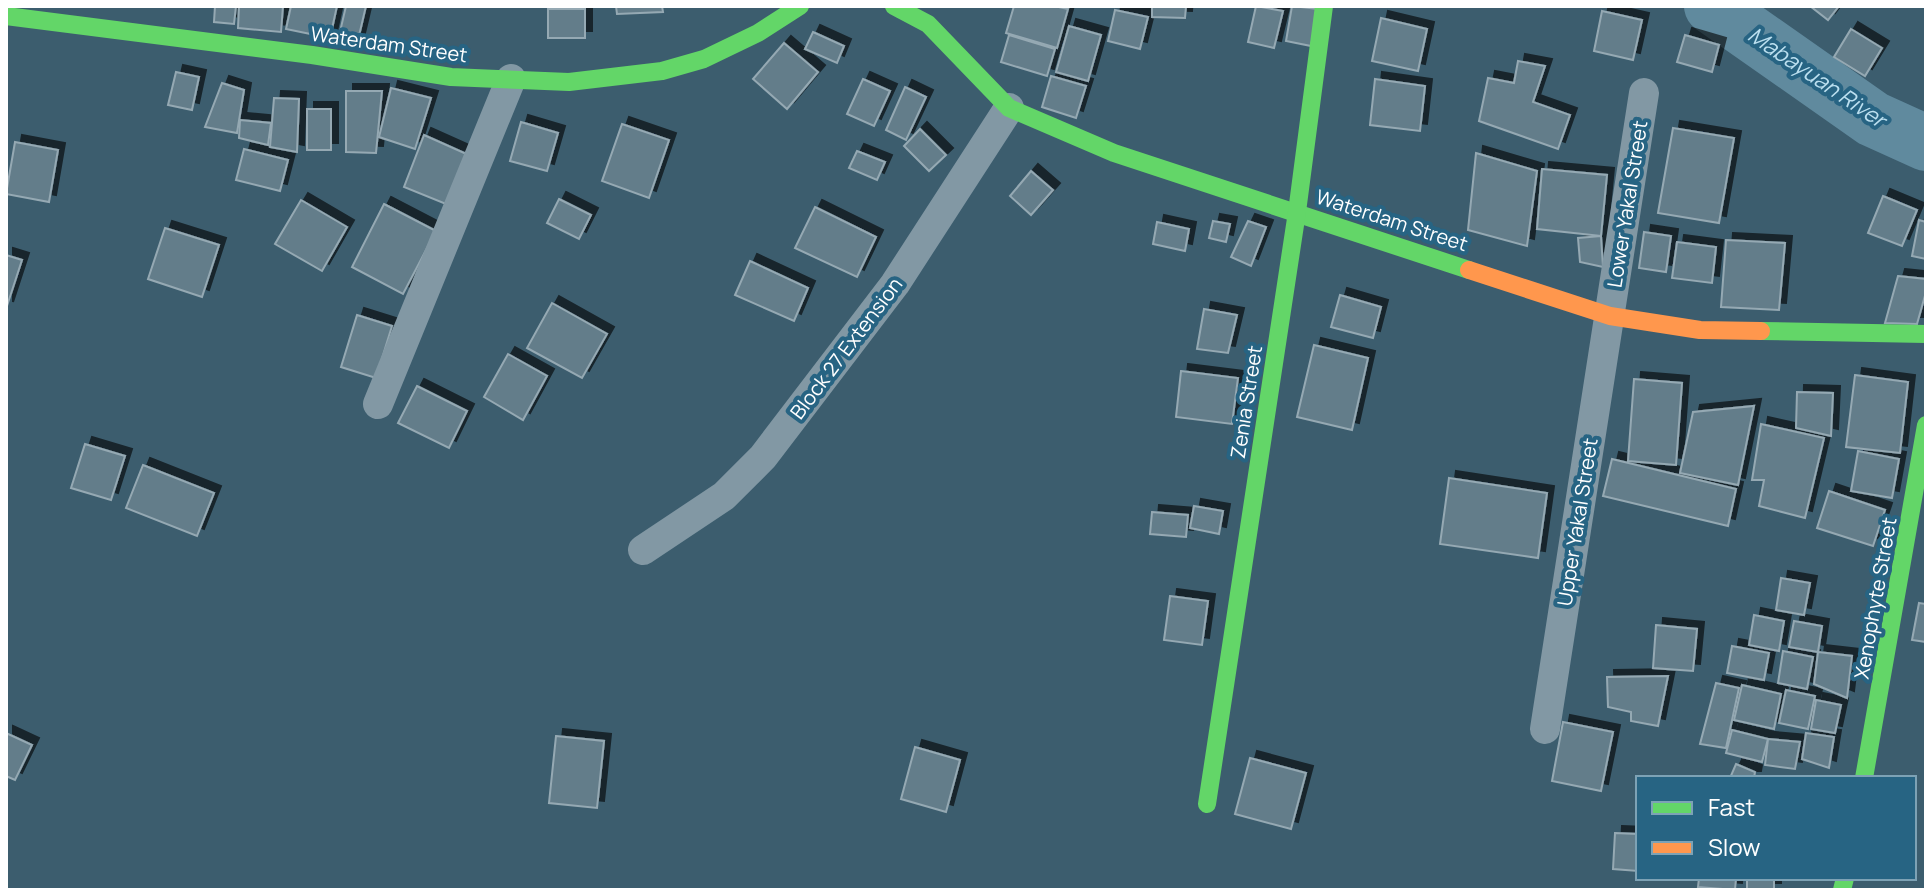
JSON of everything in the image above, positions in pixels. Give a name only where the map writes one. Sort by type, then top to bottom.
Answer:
[{"type":"street","name":"Waterdam Street","points":[[6,16],[312,55],[451,77],[569,82],[662,71],[704,59],[758,33],[800,6]]},
{"type":"street","name":"Waterdam Street","points":[[894,6],[933,15],[971,71],[1009,108],[1114,153],[1610,316],[1700,330],[1926,334]]},
{"type":"street","name":"Zenia Street","points":[[1207,804],[1297,212],[1324,6]]},
{"type":"street","points":[[378,404],[511,79]]},
{"type":"street","name":"Lower Yakal Street","points":[[1610,316],[1644,93]]},
{"type":"street","name":"Block 27 Extension","points":[[643,550],[724,496],[763,457],[895,284],[1009,108]]},
{"type":"street","name":"Upper Yakal Street","points":[[1545,729],[1610,316]]},
{"type":"street","name":"Xenophyte Street","points":[[1864,776],[1926,425]]},
{"type":"building","points":[[215,6],[236,6],[234,24],[214,22]]},
{"type":"building","points":[[239,6],[283,6],[281,32],[238,28]]},
{"type":"building","points":[[291,6],[337,6],[330,38],[286,29]]},
{"type":"building","points":[[346,6],[366,6],[358,40],[339,36]]},
{"type":"building","points":[[616,6],[662,6],[663,12],[617,14]]},
{"type":"building","points":[[1014,6],[1068,9],[1057,48],[1006,33]]},
{"type":"building","points":[[1152,6],[1186,6],[1185,18],[1152,17]]},
{"type":"building","points":[[1256,6],[1283,11],[1274,48],[1248,42]]},
{"type":"building","points":[[1292,6],[1318,9],[1311,46],[1286,41]]},
{"type":"building","points":[[1810,6],[1839,6],[1828,20]]},
{"type":"building","points":[[548,9],[585,9],[585,38],[548,38]]},
{"type":"building","points":[[1115,10],[1148,17],[1140,49],[1108,41]]},
{"type":"building","points":[[1602,11],[1642,20],[1633,60],[1594,51]]},
{"type":"building","points":[[1381,18],[1427,29],[1418,71],[1372,61]]},
{"type":"building","points":[[1069,26],[1101,35],[1088,81],[1056,72]]},
{"type":"building","points":[[1851,29],[1882,48],[1865,76],[1834,57]]},
{"type":"building","points":[[813,32],[844,46],[837,63],[805,49]]},
{"type":"building","points":[[1009,35],[1055,49],[1047,76],[1001,62]]},
{"type":"building","points":[[1685,35],[1719,45],[1712,72],[1677,62]]},
{"type":"building","points":[[784,43],[818,72],[787,109],[753,79]]},
{"type":"building","points":[[1518,61],[1545,66],[1533,102],[1570,115],[1558,149],[1479,121],[1488,78],[1514,83]]},
{"type":"building","points":[[176,72],[199,77],[192,110],[168,105]]},
{"type":"building","points":[[1051,76],[1086,86],[1076,118],[1042,107]]},
{"type":"building","points":[[863,79],[890,91],[874,126],[847,114]]},
{"type":"building","points":[[1375,79],[1425,86],[1420,131],[1370,125]]},
{"type":"building","points":[[222,83],[244,90],[237,133],[205,127]]},
{"type":"building","points":[[905,87],[926,97],[906,140],[886,130]]},
{"type":"building","points":[[391,88],[431,98],[415,149],[379,137]]},
{"type":"building","points":[[346,91],[382,91],[376,153],[346,152]]},
{"type":"building","points":[[274,98],[299,99],[297,152],[270,147]]},
{"type":"building","points":[[307,109],[331,109],[331,150],[307,150]]},
{"type":"building","points":[[240,120],[271,123],[268,145],[239,138]]},
{"type":"building","points":[[521,122],[558,133],[547,171],[510,161]]},
{"type":"building","points":[[622,124],[669,140],[649,198],[602,181]]},
{"type":"building","points":[[1673,128],[1734,138],[1719,223],[1658,213]]},
{"type":"building","points":[[920,129],[946,155],[929,171],[904,146]]},
{"type":"building","points":[[424,135],[471,156],[446,204],[404,187]]},
{"type":"building","points":[[15,142],[58,150],[49,202],[6,194]]},
{"type":"building","points":[[244,149],[288,160],[280,191],[236,180]]},
{"type":"building","points":[[857,151],[885,162],[877,180],[849,168]]},
{"type":"building","points":[[1476,153],[1537,171],[1527,246],[1468,230]]},
{"type":"building","points":[[1542,169],[1607,175],[1601,236],[1537,229]]},
{"type":"building","points":[[1031,171],[1053,190],[1031,215],[1010,196]]},
{"type":"building","points":[[1883,196],[1917,210],[1902,246],[1868,233]]},
{"type":"building","points":[[559,199],[591,215],[579,239],[547,223]]},
{"type":"building","points":[[301,200],[347,227],[322,271],[275,244]]},
{"type":"building","points":[[384,204],[436,231],[403,294],[352,267]]},
{"type":"building","points":[[815,207],[876,237],[857,277],[795,248]]},
{"type":"building","points":[[1919,220],[1926,222],[1926,259],[1912,256]]},
{"type":"building","points":[[1213,221],[1230,224],[1226,242],[1209,238]]},
{"type":"building","points":[[1248,221],[1266,227],[1251,266],[1231,257]]},
{"type":"building","points":[[1157,222],[1189,229],[1185,251],[1153,244]]},
{"type":"building","points":[[165,228],[219,245],[202,297],[148,279]]},
{"type":"building","points":[[1644,232],[1671,236],[1666,272],[1639,268]]},
{"type":"building","points":[[1601,236],[1603,267],[1580,262],[1578,238]]},
{"type":"building","points":[[1726,240],[1785,243],[1779,310],[1721,307]]},
{"type":"building","points":[[1677,242],[1716,247],[1712,283],[1672,278]]},
{"type":"building","points":[[6,255],[22,260],[6,309]]},
{"type":"building","points":[[750,261],[808,288],[794,321],[735,295]]},
{"type":"building","points":[[1898,276],[1926,279],[1926,292],[1917,324],[1885,323]]},
{"type":"building","points":[[1340,295],[1381,307],[1373,338],[1331,327]]},
{"type":"building","points":[[552,303],[607,334],[582,378],[527,348]]},
{"type":"building","points":[[1204,309],[1237,315],[1228,353],[1197,349]]},
{"type":"building","points":[[357,315],[392,326],[376,378],[341,367]]},
{"type":"building","points":[[1314,345],[1368,358],[1352,430],[1297,417]]},
{"type":"building","points":[[508,354],[547,376],[523,420],[484,397]]},
{"type":"building","points":[[1181,371],[1238,378],[1232,424],[1176,417]]},
{"type":"building","points":[[1855,375],[1908,382],[1900,453],[1846,447]]},
{"type":"building","points":[[1634,379],[1682,383],[1676,465],[1628,461]]},
{"type":"building","points":[[417,386],[467,411],[449,448],[398,423]]},
{"type":"building","points":[[1797,392],[1833,393],[1831,436],[1796,428]]},
{"type":"building","points":[[1754,406],[1738,485],[1680,473],[1693,412]]},
{"type":"building","points":[[1761,424],[1824,438],[1805,518],[1759,506],[1764,480],[1752,480]]},
{"type":"building","points":[[85,444],[125,456],[111,500],[71,488]]},
{"type":"building","points":[[1858,451],[1899,459],[1892,498],[1851,491]]},
{"type":"building","points":[[1612,459],[1736,489],[1728,526],[1603,496]]},
{"type":"building","points":[[143,465],[214,493],[197,536],[126,508]]},
{"type":"building","points":[[1449,478],[1547,493],[1538,558],[1440,544]]},
{"type":"building","points":[[1829,491],[1885,510],[1873,546],[1817,528]]},
{"type":"building","points":[[1194,506],[1223,511],[1219,534],[1190,528]]},
{"type":"building","points":[[1152,512],[1188,515],[1186,537],[1150,534]]},
{"type":"building","points":[[1781,578],[1810,583],[1804,615],[1776,610]]},
{"type":"building","points":[[1170,596],[1208,601],[1202,645],[1164,640]]},
{"type":"building","points":[[1919,603],[1926,604],[1926,642],[1912,640]]},
{"type":"building","points":[[1754,615],[1784,621],[1779,651],[1749,645]]},
{"type":"building","points":[[1794,621],[1822,626],[1818,652],[1789,647]]},
{"type":"building","points":[[1656,625],[1697,629],[1693,671],[1653,668]]},
{"type":"building","points":[[1732,646],[1769,653],[1764,680],[1727,673]]},
{"type":"building","points":[[1783,651],[1813,657],[1807,689],[1778,683]]},
{"type":"building","points":[[1818,652],[1852,656],[1847,698],[1814,684]]},
{"type":"building","points":[[1668,676],[1658,726],[1631,721],[1631,712],[1608,707],[1607,677]]},
{"type":"building","points":[[1716,683],[1739,688],[1726,748],[1700,744]]},
{"type":"building","points":[[1742,685],[1781,694],[1774,729],[1734,720]]},
{"type":"building","points":[[1786,690],[1815,696],[1808,729],[1779,723]]},
{"type":"building","points":[[1816,700],[1841,705],[1835,733],[1811,729]]},
{"type":"building","points":[[1563,722],[1613,732],[1601,791],[1552,781]]},
{"type":"building","points":[[1732,730],[1768,739],[1762,762],[1726,753]]},
{"type":"building","points":[[6,733],[32,745],[15,780],[6,776]]},
{"type":"building","points":[[1806,733],[1834,737],[1829,768],[1802,759]]},
{"type":"building","points":[[556,736],[604,741],[597,808],[549,803]]},
{"type":"building","points":[[1768,739],[1800,742],[1795,769],[1765,765]]},
{"type":"building","points":[[915,747],[960,760],[946,812],[901,799]]},
{"type":"building","points":[[1250,758],[1306,773],[1291,829],[1235,814]]},
{"type":"building","points":[[1736,764],[1755,772],[1754,776],[1731,776]]},
{"type":"building","points":[[1615,833],[1636,834],[1636,871],[1613,869]]},
{"type":"building","points":[[1699,880],[1736,880],[1735,890],[1698,887]]},
{"type":"building","points":[[1747,880],[1774,880],[1774,890],[1747,890]]},
{"type":"waterway","name":"Mabayuan River","points":[[1712,6],[1873,119],[1926,143]]},
{"type":"traffic: fast","points":[[6,16],[312,55],[451,77],[569,82],[662,71],[704,59],[758,33],[800,6]]},
{"type":"traffic: fast","points":[[894,6],[928,24],[1009,108],[1114,153],[1469,270]]},
{"type":"traffic: fast","points":[[1207,804],[1297,212],[1324,6]]},
{"type":"traffic: fast","points":[[1761,331],[1926,334]]},
{"type":"traffic: fast","points":[[1864,776],[1926,425]]},
{"type":"traffic: fast","points":[[1842,890],[1844,880]]},
{"type":"traffic: slow","points":[[1469,270],[1610,316],[1700,330],[1761,331]]}]
